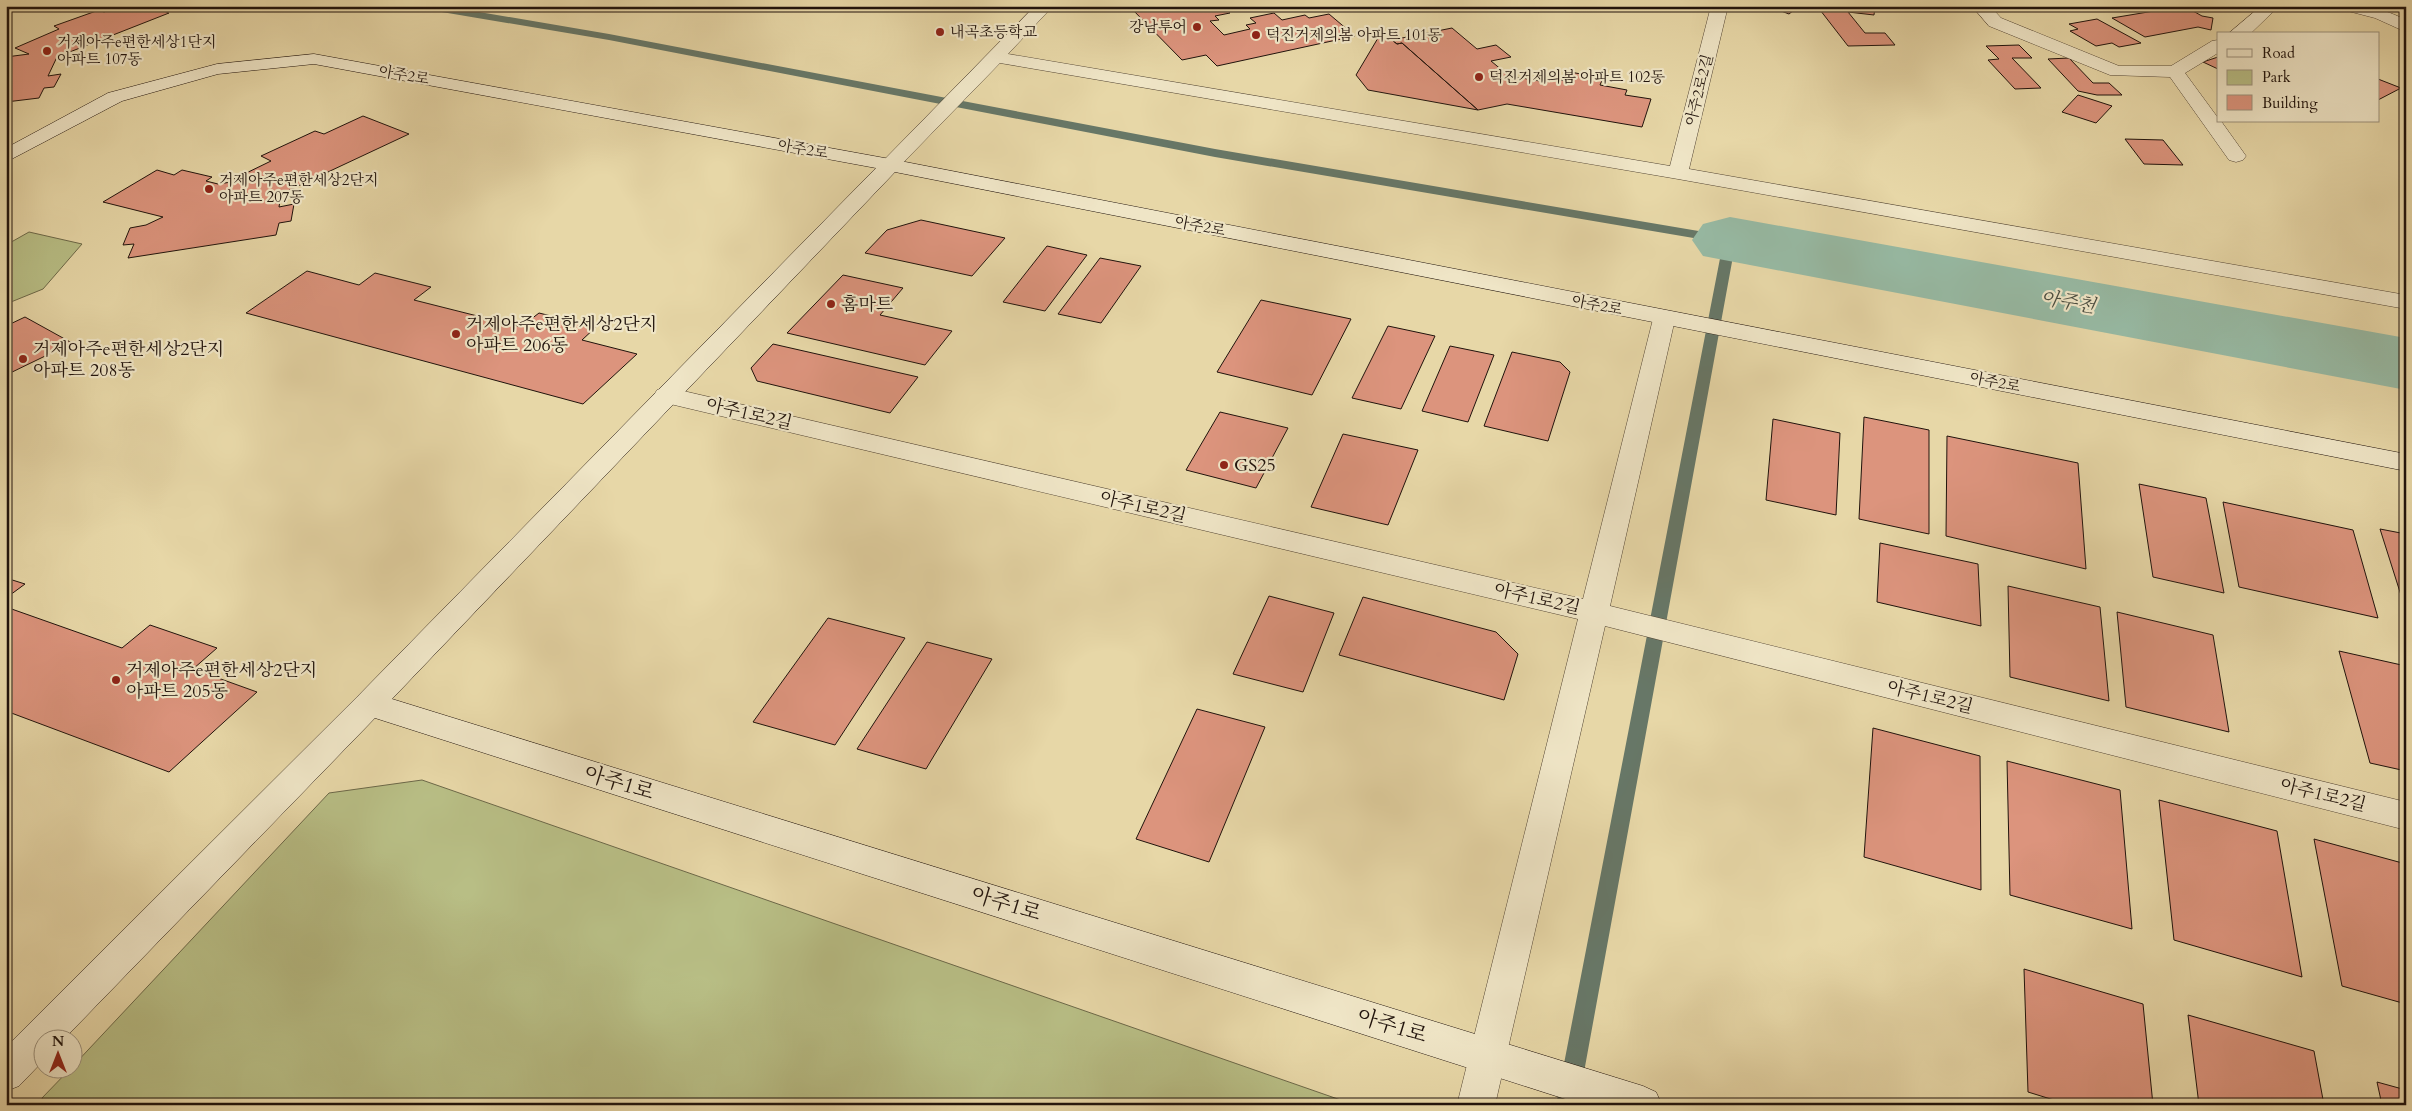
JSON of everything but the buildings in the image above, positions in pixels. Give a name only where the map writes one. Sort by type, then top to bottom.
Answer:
[{"type":"street","points":[[6,1073],[369,704],[666,395],[1045,6]]},
{"type":"street","name":"아주2로2길","points":[[1678,173],[1720,6]]},
{"type":"street","points":[[1980,6],[1995,22],[2116,70],[2175,72],[2217,46]]},
{"type":"street","points":[[2240,32],[2250,26],[2271,6]]},
{"type":"street","points":[[2350,6],[2380,14],[2406,27]]},
{"type":"street","points":[[996,57],[1678,173],[2406,302]]},
{"type":"street","name":"아주2로","points":[[6,156],[115,97],[217,69],[314,59],[890,165],[2406,463]]},
{"type":"street","points":[[2175,72],[2236,156]]},
{"type":"street","points":[[1476,1105],[1664,318]]},
{"type":"street","name":"아주1로2길","points":[[666,395],[1593,612],[2406,816]]},
{"type":"street","name":"아주1로","points":[[369,704],[1643,1105]]},
{"type":"green space","points":[[29,232],[82,244],[43,289],[6,304],[6,245]]},
{"type":"green space","points":[[422,780],[1355,1105],[43,1105],[42,1098],[61,1078],[82,1078],[82,1056],[329,793]]},
{"type":"waterway","points":[[424,6],[609,37],[1215,153],[1730,240],[1567,1105]]},
{"type":"waterway","name":"아주천","points":[[1730,240],[2406,364]]},
{"type":"place","name":"강남투어","points":[[1197,27]]},
{"type":"place","name":"내곡초등학교","points":[[940,32]]},
{"type":"place","name":"덕진거제의봄 아파트 101동","points":[[1256,35]]},
{"type":"place","name":"거제아주e편한세상1단지 아파트 107동","points":[[47,51]]},
{"type":"place","name":"덕진거제의봄 아파트 102동","points":[[1479,77]]},
{"type":"place","name":"거제아주e편한세상2단지 아파트 207동","points":[[209,189]]},
{"type":"place","name":"홈마트","points":[[831,304]]},
{"type":"place","name":"거제아주e편한세상2단지 아파트 206동","points":[[456,334]]},
{"type":"place","name":"거제아주e편한세상2단지 아파트 208동","points":[[23,359]]},
{"type":"place","name":"GS25","points":[[1224,465]]},
{"type":"place","name":"거제아주e편한세상2단지 아파트 205동","points":[[116,680]]}]
